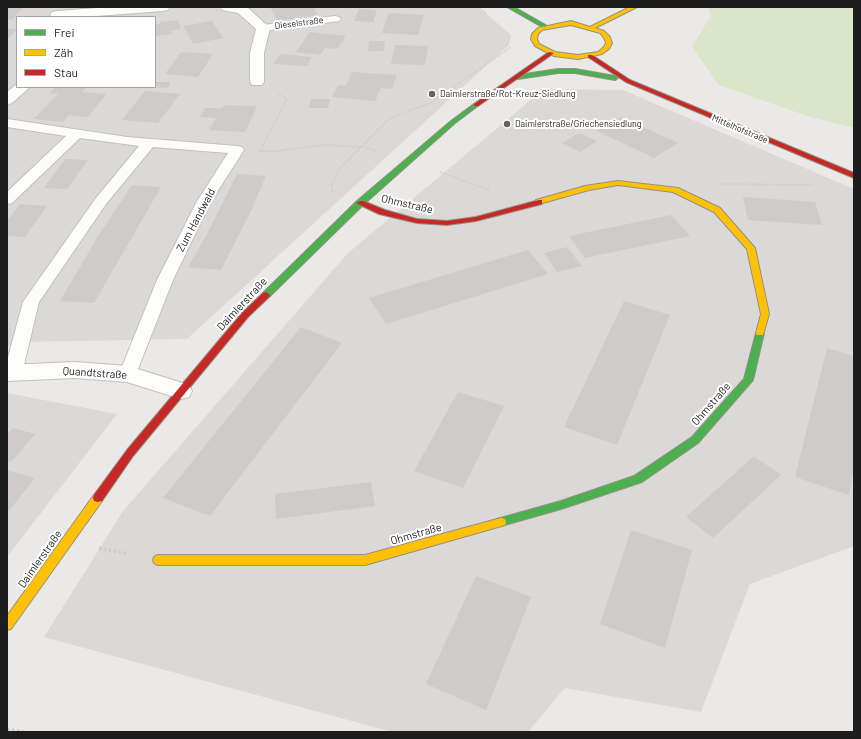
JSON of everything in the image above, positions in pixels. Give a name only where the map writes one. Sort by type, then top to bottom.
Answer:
[{"type":"street","points":[[56,13],[163,7]]},
{"type":"street","name":"Dieselstraße","points":[[227,7],[242,10],[263,28],[257,53],[257,82]]},
{"type":"street","points":[[510,7],[546,27]]},
{"type":"street","points":[[593,27],[634,7]]},
{"type":"street","points":[[559,24],[593,27],[607,37],[609,43],[603,50],[590,56],[565,56],[551,53],[537,45],[534,39],[535,34],[546,27],[559,24]]},
{"type":"street","name":"Daimlerstraße","points":[[7,626],[130,453],[246,315],[360,203],[453,122],[512,78],[551,53]]},
{"type":"street","name":"Mittelhofstraße","points":[[590,56],[628,81]]},
{"type":"street","name":"Mittelhofstraße","points":[[512,78],[558,71],[575,71],[595,73],[628,81],[853,176]]},
{"type":"street","points":[[7,100],[21,88]]},
{"type":"street","name":"Ohmstraße","points":[[158,560],[365,560],[561,505],[638,479],[695,440],[748,380],[765,314],[751,248],[718,210],[675,190],[618,183],[588,188],[476,219],[447,223],[417,221],[382,212],[360,203]]},
{"type":"street","name":"Quandtstraße","points":[[10,373],[75,370],[128,374],[181,391]]},
{"type":"lane","name":"Dieselstraße","points":[[263,28],[335,19]]},
{"type":"lane","points":[[7,123],[76,134],[149,143],[237,150]]},
{"type":"lane","points":[[7,200],[76,134]]},
{"type":"lane","points":[[10,373],[32,302],[101,201],[149,143]]},
{"type":"lane","name":"Zum Handwald","points":[[128,374],[165,280],[203,203],[237,150]]},
{"type":"path","points":[[478,7],[490,16]]},
{"type":"path","points":[[360,203],[332,191],[332,184],[340,168],[390,118],[430,103],[511,48],[512,41]]},
{"type":"path","points":[[257,82],[287,99],[260,151]]},
{"type":"path","points":[[237,150],[278,152],[325,145],[363,146],[376,151]]},
{"type":"path","points":[[440,172],[505,196],[518,208]]},
{"type":"path","points":[[717,184],[836,185],[853,176]]},
{"type":"path","points":[[67,542],[158,560]]},
{"type":"path","points":[[7,729],[25,732]]},
{"type":"shaded area","points":[[7,7],[478,7],[511,35],[509,45],[187,339],[20,343],[7,346]]},
{"type":"shaded area","points":[[544,89],[623,90],[854,189],[854,546],[750,584],[701,712],[565,688],[528,732],[392,732],[44,637],[123,511],[348,253]]},
{"type":"shaded area","points":[[7,393],[117,414],[7,557]]},
{"type":"green space","points":[[708,7],[854,7],[854,128],[810,117],[719,85],[692,47],[711,15]]},
{"type":"building","points":[[7,7],[24,7],[12,20],[7,19]]},
{"type":"building","points":[[270,7],[313,7],[318,15],[278,21]]},
{"type":"building","points":[[359,9],[377,10],[373,22],[354,21]]},
{"type":"building","points":[[389,13],[424,15],[418,35],[382,33]]},
{"type":"building","points":[[178,20],[181,29],[171,31],[172,34],[156,36],[156,25],[160,24],[160,22]]},
{"type":"building","points":[[212,21],[223,38],[193,44],[183,26]]},
{"type":"building","points":[[7,29],[16,29],[16,30],[7,39]]},
{"type":"building","points":[[310,32],[346,36],[337,49],[325,48],[320,55],[296,52]]},
{"type":"building","points":[[369,41],[385,41],[384,51],[368,51]]},
{"type":"building","points":[[395,45],[428,46],[425,65],[391,64]]},
{"type":"building","points":[[181,52],[213,54],[198,77],[165,74]]},
{"type":"building","points":[[280,54],[312,57],[307,66],[274,64]]},
{"type":"building","points":[[352,72],[397,75],[392,89],[381,88],[375,101],[332,97],[338,85],[346,86]]},
{"type":"building","points":[[156,82],[171,82],[168,88],[156,87]]},
{"type":"building","points":[[54,88],[86,88],[82,92],[106,94],[88,117],[69,115],[63,122],[34,119],[58,94],[50,93]]},
{"type":"building","points":[[145,91],[180,94],[158,123],[122,120]]},
{"type":"building","points":[[311,99],[330,99],[328,108],[308,108]]},
{"type":"building","points":[[224,105],[257,106],[245,132],[209,130],[216,118],[200,117],[205,108],[222,108]]},
{"type":"building","points":[[621,117],[678,143],[654,158],[597,131]]},
{"type":"building","points":[[579,133],[597,141],[581,152],[562,143]]},
{"type":"building","points":[[65,159],[88,160],[67,189],[44,188]]},
{"type":"building","points":[[237,174],[266,176],[251,211],[221,270],[188,267],[207,234]]},
{"type":"building","points":[[132,185],[161,187],[94,303],[60,301],[100,233]]},
{"type":"building","points":[[743,197],[815,202],[822,225],[748,220]]},
{"type":"building","points":[[20,204],[47,206],[25,237],[7,236],[7,221]]},
{"type":"building","points":[[671,215],[690,236],[585,258],[569,236]]},
{"type":"building","points":[[567,247],[582,266],[557,272],[544,253]]},
{"type":"building","points":[[528,250],[548,274],[386,324],[369,298]]},
{"type":"building","points":[[624,301],[670,315],[617,445],[564,427]]},
{"type":"building","points":[[301,327],[342,343],[210,516],[163,498]]},
{"type":"building","points":[[827,348],[854,356],[854,466],[849,495],[795,477]]},
{"type":"building","points":[[458,392],[504,406],[463,488],[414,471]]},
{"type":"building","points":[[13,428],[35,434],[11,462],[7,461],[7,435]]},
{"type":"building","points":[[754,456],[781,475],[713,538],[686,517]]},
{"type":"building","points":[[7,470],[35,478],[7,513]]},
{"type":"building","points":[[371,482],[375,506],[276,519],[275,494]]},
{"type":"building","points":[[631,530],[692,550],[665,648],[600,624]]},
{"type":"building","points":[[476,576],[531,597],[486,710],[426,684]]},
{"type":"traffic: fast","points":[[510,7],[546,27]]},
{"type":"traffic: fast","points":[[518,77],[558,71],[575,71],[615,78]]},
{"type":"traffic: fast","points":[[266,295],[360,203],[453,122],[476,105]]},
{"type":"traffic: fast","points":[[501,522],[561,505],[638,479],[695,440],[748,380],[760,333]]},
{"type":"traffic: slow","points":[[593,27],[634,7]]},
{"type":"traffic: slow","points":[[571,23],[602,32],[607,37],[609,43],[607,48],[600,53],[578,57],[554,54],[537,45],[534,39],[535,34],[540,29],[571,23]]},
{"type":"traffic: slow","points":[[539,202],[588,188],[618,183],[675,190],[717,210],[751,248],[765,314],[760,333]]},
{"type":"traffic: slow","points":[[7,625],[98,498]]},
{"type":"traffic: slow","points":[[158,560],[365,560],[501,522]]},
{"type":"traffic: jam","points":[[476,105],[551,53]]},
{"type":"traffic: jam","points":[[590,56],[628,81],[854,176]]},
{"type":"traffic: jam","points":[[360,203],[382,212],[417,221],[447,223],[476,219],[539,202]]},
{"type":"traffic: jam","points":[[98,498],[130,453],[245,315],[266,295]]},
{"type":"place","name":"Daimlerstraße/Rot-Kreuz-Siedlung","points":[[432,94]]},
{"type":"place","name":"Daimlerstraße/Griechensiedlung","points":[[507,124]]}]
